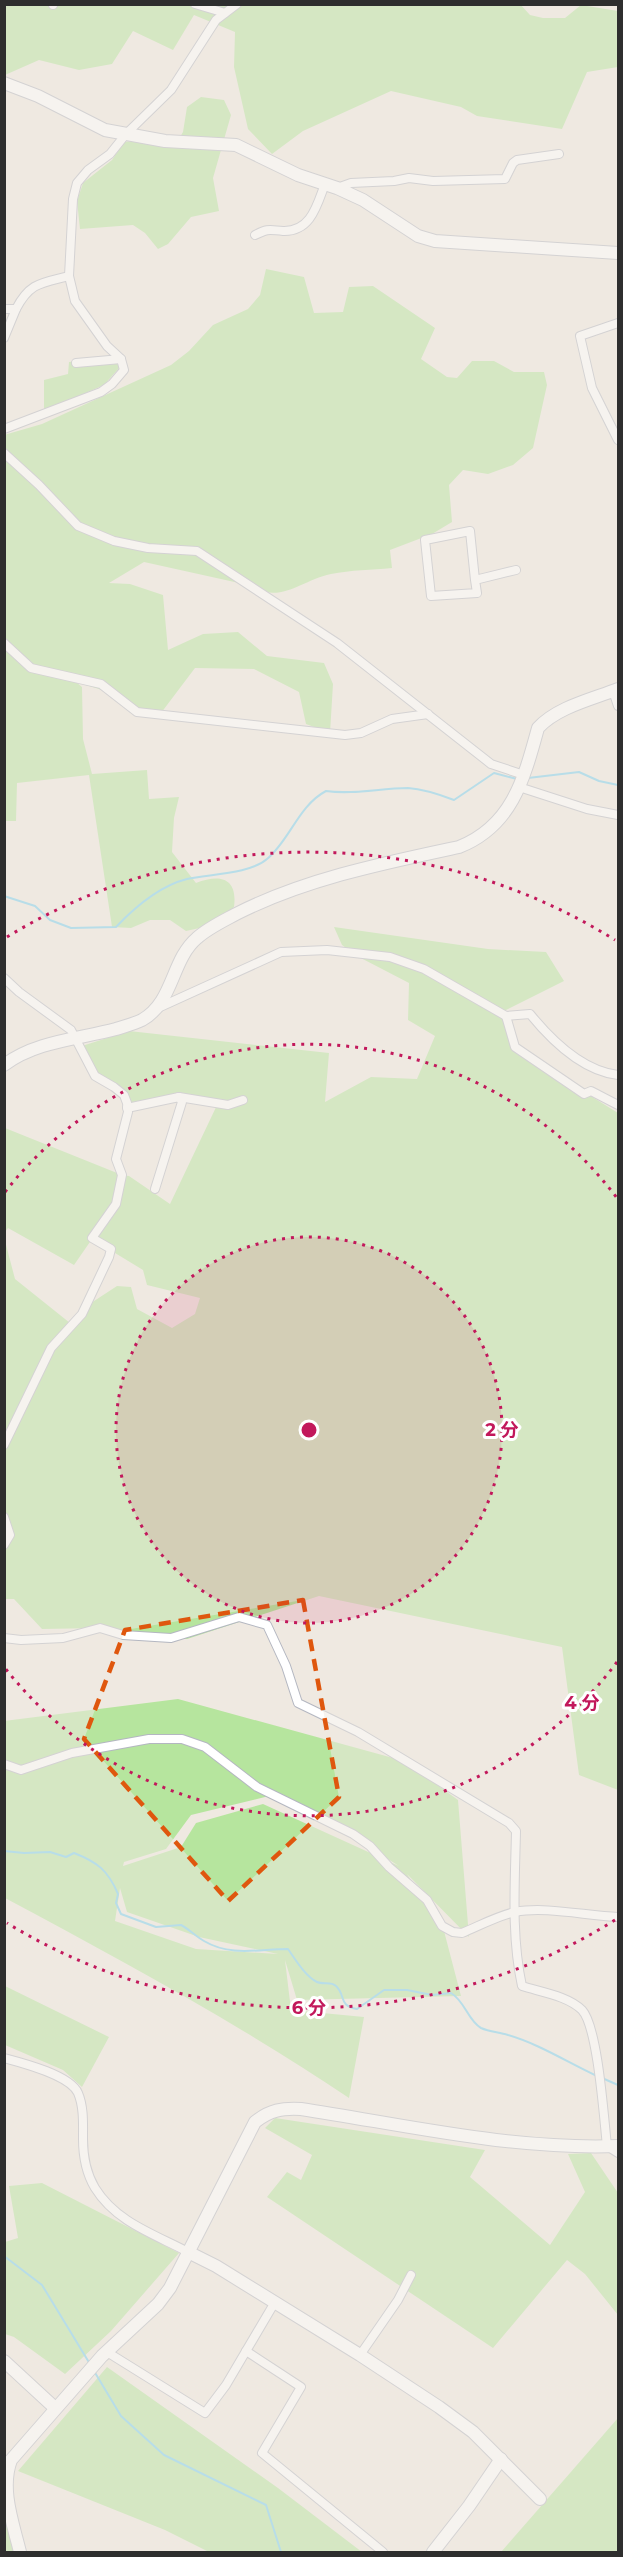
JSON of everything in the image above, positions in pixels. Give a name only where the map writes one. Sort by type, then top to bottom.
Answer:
[{"type":"street","points":[[195,4],[225,13]]},
{"type":"street","points":[[4,429],[101,392],[112,384],[124,370],[121,359],[107,346],[75,301],[69,276],[73,199],[77,183],[88,170],[110,154],[126,134],[171,90],[203,39],[225,13],[237,4]]},
{"type":"street","points":[[4,82],[38,96],[105,130],[165,141],[236,145],[298,175],[363,200],[418,236],[435,241],[618,253]]},
{"type":"street","points":[[255,235],[268,228],[285,231],[302,228],[331,186],[409,178],[433,182],[506,179],[513,163],[517,160],[558,154]]},
{"type":"street","points":[[4,338],[23,295],[32,285],[69,276]]},
{"type":"street","points":[[4,309],[16,309]]},
{"type":"street","points":[[618,323],[580,336],[592,388],[618,440]]},
{"type":"street","points":[[76,363],[121,359]]},
{"type":"street","points":[[4,453],[78,526],[114,541],[148,548],[197,551],[337,643],[491,764],[522,781],[588,809],[618,815]]},
{"type":"street","points":[[470,531],[475,580],[477,593],[431,596],[424,540],[470,531]]},
{"type":"street","points":[[475,580],[516,570]]},
{"type":"street","points":[[4,643],[34,670],[101,684],[137,712],[345,735],[361,733],[392,719],[428,714]]},
{"type":"street","points":[[158,1008],[186,951],[195,939],[207,930],[277,895],[416,856],[459,848],[475,841],[498,823],[522,781],[538,728],[543,723],[555,714],[616,690],[618,706]]},
{"type":"street","points":[[4,1065],[16,1056],[34,1048],[132,1025],[158,1008],[281,952],[327,950],[390,957],[424,969],[506,1016],[530,1014],[578,1059],[603,1073],[618,1075]]},
{"type":"street","points":[[4,978],[19,992],[71,1030],[95,1077],[114,1087],[123,1095],[127,1108],[116,1159],[122,1175],[116,1204],[92,1239],[111,1249],[109,1257],[82,1314],[51,1348],[4,1445]]},
{"type":"street","points":[[506,1016],[511,1038],[520,1052],[584,1094],[591,1091],[618,1105]]},
{"type":"street","points":[[127,1108],[179,1097],[228,1105],[243,1100]]},
{"type":"street","points":[[155,1189],[182,1102],[179,1097]]},
{"type":"street","points":[[4,1517],[10,1535],[4,1545]]},
{"type":"street","points":[[4,1638],[21,1640],[63,1638],[100,1628],[123,1635],[171,1638],[239,1617],[267,1625],[286,1666],[298,1703],[358,1732],[509,1823],[516,1831],[515,1912],[518,1969],[522,1986],[571,2002],[583,2012],[589,2024],[595,2049],[615,2149],[515,2142],[301,2109],[274,2110],[255,2122],[170,2288],[158,2304],[104,2354],[11,2460],[6,2472],[5,2484],[20,2553]]},
{"type":"street","points":[[4,1764],[21,1770],[72,1753],[128,1741],[182,1739],[205,1747],[256,1788],[353,1834],[370,1846],[389,1867],[427,1900],[442,1926],[453,1932],[462,1933],[515,1912],[568,1912],[618,1917]]},
{"type":"street","points":[[4,2058],[57,2076],[72,2085],[81,2103],[86,2167],[95,2188],[128,2223],[188,2252],[275,2302],[360,2355],[473,2432],[540,2499]]},
{"type":"street","points":[[360,2355],[398,2300],[411,2275]]},
{"type":"street","points":[[104,2354],[205,2413],[226,2385],[275,2302]]},
{"type":"street","points":[[246,2351],[301,2387],[262,2453],[383,2553]]},
{"type":"street","points":[[4,2361],[55,2408]]},
{"type":"street","points":[[433,2553],[501,2459]]},
{"type":"highlighted area","points":[[303,1600],[339,1797],[228,1901],[84,1739],[125,1630]]},
{"type":"green space","points":[[520,4],[530,15],[543,18],[565,18],[581,5],[618,11],[618,67],[587,72],[562,129],[477,116],[461,107],[391,91],[303,131],[272,154],[248,129],[234,67],[235,32],[194,15],[173,50],[133,31],[112,64],[79,70],[39,60],[5,75],[5,5]]},
{"type":"green space","points":[[201,97],[224,100],[231,115],[213,178],[219,211],[191,217],[168,244],[158,249],[145,233],[133,225],[80,229],[77,201],[83,183],[112,160],[124,142],[174,147],[183,132],[187,107]]},
{"type":"green space","points":[[266,269],[304,277],[314,313],[343,312],[349,287],[373,286],[435,328],[421,359],[447,377],[457,378],[472,361],[494,361],[514,372],[544,372],[547,385],[533,448],[513,465],[488,474],[463,470],[449,485],[452,522],[432,534],[390,550],[392,568],[331,574],[290,590],[270,593],[248,585],[144,562],[109,583],[130,584],[163,595],[168,650],[203,634],[238,632],[267,656],[324,663],[333,684],[330,733],[306,724],[299,692],[254,669],[195,668],[161,713],[137,712],[102,690],[76,682],[82,687],[83,739],[92,774],[147,770],[149,799],[179,797],[174,818],[172,852],[196,883],[219,879],[225,880],[233,889],[234,907],[213,925],[186,931],[170,920],[150,920],[131,928],[112,927],[89,775],[17,783],[16,821],[5,821],[4,435],[42,424],[171,365],[189,351],[213,325],[248,309],[260,295]]},
{"type":"green space","points":[[111,358],[120,367],[104,385],[44,411],[44,380],[68,374],[69,362]]},
{"type":"green space","points":[[334,927],[488,949],[546,952],[564,981],[504,1011],[520,1052],[618,1113],[618,1790],[579,1775],[562,1647],[319,1596],[187,1639],[123,1635],[100,1628],[42,1629],[14,1599],[5,1599],[4,1237],[15,1279],[75,1327],[91,1303],[117,1286],[131,1287],[137,1309],[172,1328],[195,1314],[200,1298],[147,1285],[143,1270],[92,1239],[74,1265],[8,1228],[5,1232],[5,1128],[129,1176],[170,1204],[218,1103],[181,1098],[129,1107],[115,1088],[95,1076],[82,1046],[129,1031],[329,1053],[325,1102],[371,1077],[417,1079],[435,1036],[408,1020],[409,983],[357,956],[342,945]]},
{"type":"green space","points":[[178,1699],[404,1761],[458,1800],[469,1937],[407,1874],[444,1931],[461,1996],[297,2000],[285,1960],[291,2010],[364,2017],[349,2098],[265,2044],[136,1969],[5,1898],[4,1721]],"holes":[[[273,1795],[324,1819],[399,1866],[263,1804],[196,1823],[181,1847],[123,1866],[124,1862],[166,1849],[191,1815]],[[120,1888],[127,1912],[199,1937],[278,1954],[196,1949],[115,1921]]]},
{"type":"green space","points":[[5,1986],[109,2037],[82,2087],[63,2070],[5,2045]]},
{"type":"green space","points":[[275,2118],[485,2150],[470,2177],[550,2245],[585,2192],[568,2154],[591,2153],[618,2193],[618,2315],[585,2274],[567,2260],[493,2348],[267,2197],[287,2172],[301,2180],[312,2155],[265,2128]]},
{"type":"green space","points":[[42,2183],[179,2253],[111,2331],[65,2374],[14,2337],[5,2334],[5,2242],[18,2238],[9,2186]]},
{"type":"green space","points":[[107,2367],[278,2488],[362,2552],[209,2552],[165,2530],[18,2471]]},
{"type":"green space","points":[[618,2418],[618,2552],[501,2552]]},
{"type":"green space","points":[[5,2505],[15,2552],[5,2552]]},
{"type":"waterway","points":[[528,778],[579,772],[599,781],[618,785]]},
{"type":"waterway","points":[[4,896],[35,906],[50,920],[71,928],[116,927],[148,898],[177,882],[240,871],[260,864],[275,851],[308,805],[326,791],[408,788],[431,792],[454,800],[494,773],[517,779]]},
{"type":"waterway","points":[[4,1851],[50,1852],[66,1857],[74,1853],[89,1860],[101,1868],[110,1879],[118,1894],[116,1903],[121,1914],[156,1927],[181,1925],[214,1946],[235,1951],[288,1949],[308,1976],[317,1982],[336,1986],[345,2003],[351,2008],[357,2009],[384,1990],[407,1990],[432,1995],[451,1993],[481,2028],[531,2043],[597,2076]]},
{"type":"waterway","points":[[602,2078],[618,2085]]},
{"type":"waterway","points":[[4,2256],[42,2285],[90,2364]]},
{"type":"waterway","points":[[94,2371],[121,2416],[164,2455],[266,2505],[281,2552]]}]
